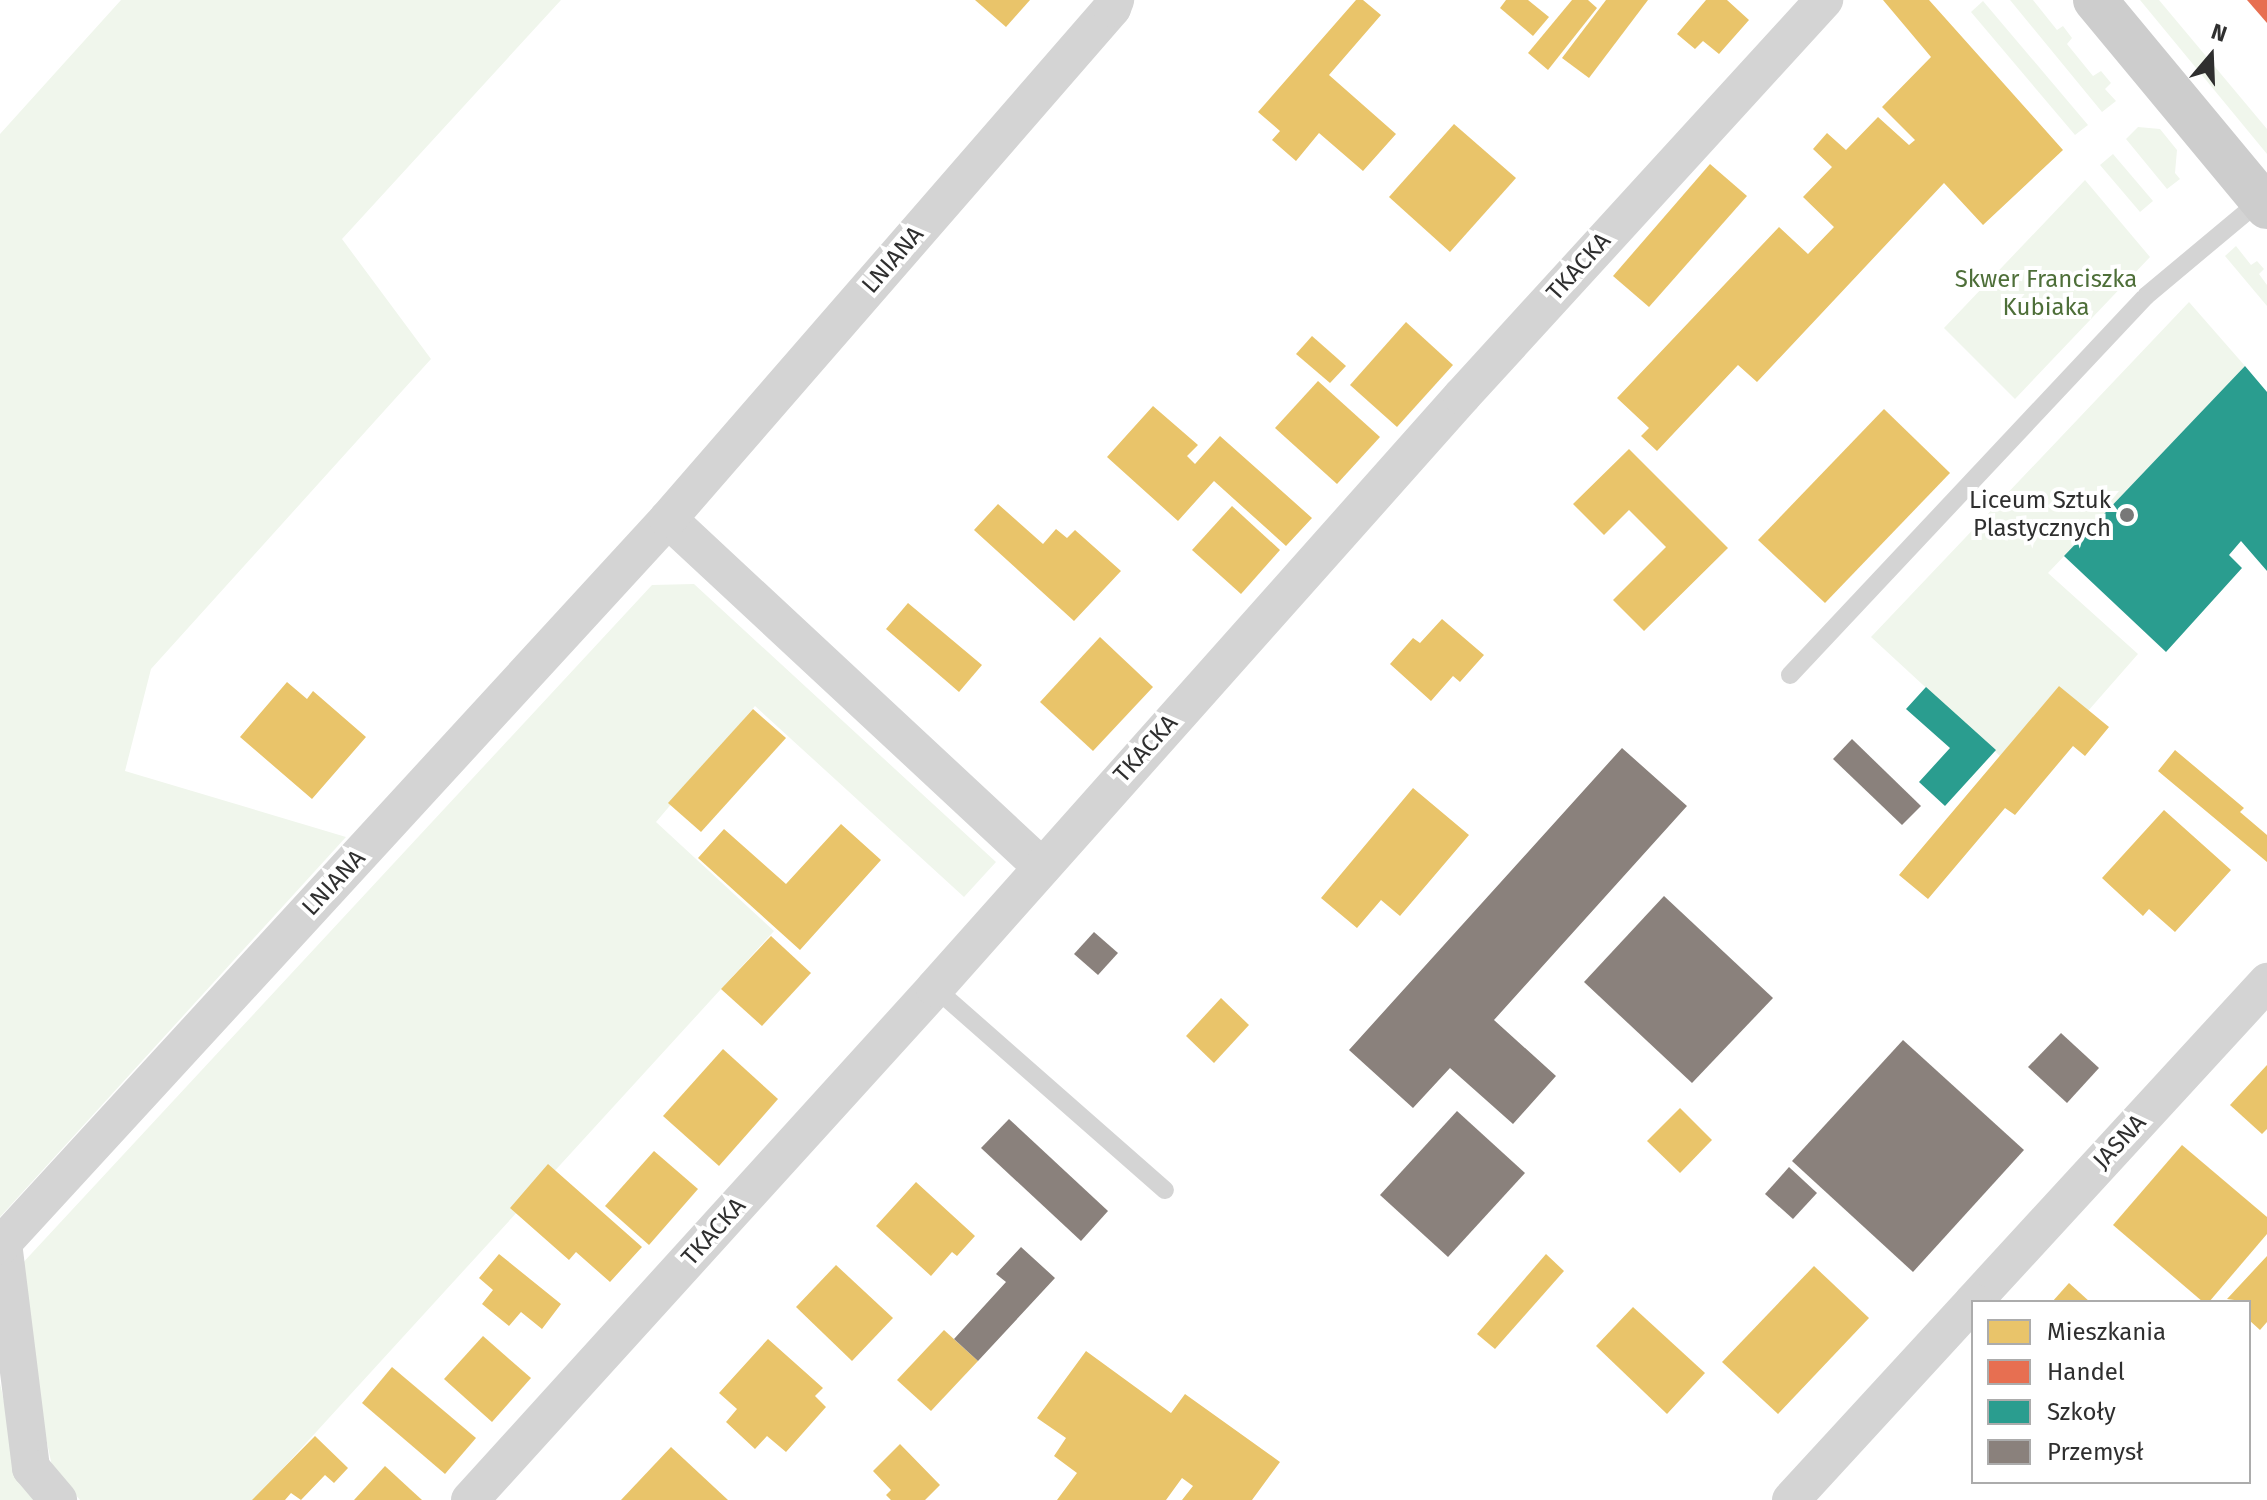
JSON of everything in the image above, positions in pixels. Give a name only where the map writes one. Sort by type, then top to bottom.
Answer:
[{"type":"street","name":"LNIANA","points":[[1,1245],[668,519],[1112,8],[1115,0]]},
{"type":"street","name":"TKACKA","points":[[470,1500],[935,988],[1462,396],[1824,0]]},
{"type":"street","points":[[2095,0],[2264,204]]},
{"type":"street","points":[[668,519],[1042,867]]},
{"type":"street","name":"JASNA","points":[[1975,1300],[2267,982]]},
{"type":"street","points":[[1,1245],[31,1468],[58,1500]]},
{"type":"street","name":"JASNA","points":[[1791,1500],[1971,1304]]},
{"type":"lane","points":[[1790,675],[2146,296],[2264,204]]},
{"type":"lane","points":[[935,988],[1165,1190]]},
{"type":"green space","points":[[121,0],[561,0],[342,239],[431,359],[151,669],[125,771],[346,837],[0,1217],[0,134]]},
{"type":"green space","points":[[2010,0],[2033,0],[2057,30],[2063,26],[2072,38],[2067,44],[2093,76],[2101,71],[2111,83],[2105,89],[2116,101],[2102,112]]},
{"type":"green space","points":[[2140,0],[2159,0],[2267,129],[2267,154]]},
{"type":"green space","points":[[1983,1],[2088,125],[2075,135],[1971,12]]},
{"type":"green space","points":[[2138,127],[2160,129],[2177,150],[2175,173],[2180,179],[2167,189],[2126,139]]},
{"type":"green space","points":[[2113,154],[2153,201],[2140,212],[2100,165]]},
{"type":"green space","name":"Skwer Franciszka Kubiaka","points":[[2085,180],[2150,257],[2015,399],[1944,328]]},
{"type":"green space","points":[[2236,246],[2251,265],[2257,261],[2264,269],[2259,274],[2267,285],[2267,306],[2225,256]]},
{"type":"green space","points":[[2189,302],[2245,366],[2048,573],[2138,654],[2088,711],[2059,686],[2000,756],[1871,637]]},
{"type":"green space","points":[[694,584],[996,862],[964,897],[755,706],[656,822],[774,931],[254,1500],[80,1500],[52,1466],[17,1304],[19,1267],[652,585]]},
{"type":"green space","points":[[0,1383],[20,1477],[39,1500],[0,1500]]},
{"type":"building: Mieszkania","points":[[975,0],[1030,0],[1006,27]]},
{"type":"building: Mieszkania","points":[[1356,0],[1363,0],[1381,15],[1329,75],[1396,134],[1363,171],[1319,133],[1296,161],[1272,140],[1280,131],[1258,112]]},
{"type":"building: Mieszkania","points":[[1506,0],[1528,0],[1549,17],[1533,36],[1500,8]]},
{"type":"building: Mieszkania","points":[[1572,0],[1588,0],[1597,8],[1548,70],[1528,53]]},
{"type":"building: Mieszkania","points":[[1606,0],[1648,0],[1589,78],[1562,58]]},
{"type":"building: Mieszkania","points":[[1706,0],[1727,0],[1749,20],[1719,54],[1703,41],[1695,49],[1677,34]]},
{"type":"building: Mieszkania","points":[[1883,0],[1929,0],[2063,150],[1983,225],[1944,183],[1757,382],[1738,365],[1657,451],[1641,436],[1649,428],[1617,398],[1779,227],[1808,254],[1834,227],[1803,197],[1832,167],[1813,149],[1827,133],[1846,150],[1878,117],[1909,145],[1915,140],[1882,107],[1931,57]]},
{"type":"building: Mieszkania","points":[[1454,124],[1516,178],[1450,252],[1389,197]]},
{"type":"building: Mieszkania","points":[[1710,164],[1747,196],[1649,307],[1613,276]]},
{"type":"building: Mieszkania","points":[[1406,322],[1453,365],[1397,427],[1350,385]]},
{"type":"building: Mieszkania","points":[[1312,336],[1346,366],[1330,383],[1296,354]]},
{"type":"building: Mieszkania","points":[[1318,381],[1380,437],[1337,484],[1275,428]]},
{"type":"building: Mieszkania","points":[[1153,406],[1198,445],[1187,456],[1195,464],[1220,436],[1312,518],[1286,546],[1214,481],[1178,521],[1107,457]]},
{"type":"building: Mieszkania","points":[[1884,409],[1950,473],[1825,603],[1758,540]]},
{"type":"building: Mieszkania","points":[[1629,449],[1728,548],[1644,631],[1613,600],[1666,547],[1629,510],[1604,535],[1573,504]]},
{"type":"building: Mieszkania","points":[[998,504],[1043,544],[1056,529],[1067,538],[1075,530],[1121,571],[1074,621],[974,530]]},
{"type":"building: Mieszkania","points":[[1232,506],[1280,550],[1241,594],[1192,550]]},
{"type":"building: Mieszkania","points":[[908,603],[982,665],[959,692],[886,629]]},
{"type":"building: Mieszkania","points":[[1442,619],[1484,655],[1460,682],[1453,676],[1431,701],[1390,664],[1413,638],[1420,643]]},
{"type":"building: Mieszkania","points":[[1100,637],[1153,687],[1093,751],[1040,702]]},
{"type":"building: Mieszkania","points":[[287,682],[307,699],[313,691],[366,737],[312,799],[240,737]]},
{"type":"building: Mieszkania","points":[[2059,686],[2109,727],[2085,756],[2073,746],[2015,815],[2005,808],[1928,899],[1899,875]]},
{"type":"building: Mieszkania","points":[[753,709],[786,738],[701,832],[668,803]]},
{"type":"building: Mieszkania","points":[[2175,750],[2244,808],[2240,812],[2267,835],[2267,862],[2158,771]]},
{"type":"building: Mieszkania","points":[[1413,788],[1469,835],[1400,916],[1381,900],[1357,928],[1321,898]]},
{"type":"building: Mieszkania","points":[[2164,810],[2231,870],[2175,932],[2149,909],[2143,916],[2102,878]]},
{"type":"building: Mieszkania","points":[[841,824],[881,860],[800,950],[698,858],[724,829],[786,884]]},
{"type":"building: Mieszkania","points":[[771,936],[811,973],[762,1026],[721,989]]},
{"type":"building: Mieszkania","points":[[1221,998],[1249,1025],[1214,1063],[1186,1036]]},
{"type":"building: Mieszkania","points":[[723,1049],[778,1099],[719,1166],[663,1116]]},
{"type":"building: Mieszkania","points":[[2267,1065],[2267,1129],[2262,1134],[2230,1105]]},
{"type":"building: Mieszkania","points":[[1680,1108],[1712,1140],[1680,1173],[1647,1141]]},
{"type":"building: Mieszkania","points":[[2182,1145],[2267,1217],[2267,1234],[2211,1300],[2201,1300],[2113,1225]]},
{"type":"building: Mieszkania","points":[[654,1151],[698,1189],[649,1245],[605,1206]]},
{"type":"building: Mieszkania","points":[[548,1164],[642,1247],[610,1282],[576,1252],[569,1260],[510,1208]]},
{"type":"building: Mieszkania","points":[[916,1182],[975,1236],[957,1256],[952,1252],[931,1276],[876,1226]]},
{"type":"building: Mieszkania","points":[[499,1254],[561,1304],[542,1329],[521,1312],[509,1326],[482,1304],[493,1290],[479,1278]]},
{"type":"building: Mieszkania","points":[[1546,1254],[1564,1271],[1495,1349],[1477,1334]]},
{"type":"building: Mieszkania","points":[[2267,1256],[2267,1322],[2260,1330],[2251,1322],[2251,1300],[2227,1299]]},
{"type":"building: Mieszkania","points":[[836,1265],[893,1318],[852,1361],[796,1307]]},
{"type":"building: Mieszkania","points":[[1814,1266],[1869,1318],[1778,1414],[1722,1362]]},
{"type":"building: Mieszkania","points":[[2069,1283],[2088,1300],[2054,1300]]},
{"type":"building: Mieszkania","points":[[1633,1307],[1705,1373],[1667,1414],[1596,1346]]},
{"type":"building: Mieszkania","points":[[944,1330],[978,1361],[931,1411],[897,1380]]},
{"type":"building: Mieszkania","points":[[483,1336],[531,1378],[492,1422],[444,1379]]},
{"type":"building: Mieszkania","points":[[768,1339],[823,1388],[815,1396],[826,1407],[786,1452],[767,1436],[755,1449],[726,1422],[737,1409],[719,1393]]},
{"type":"building: Mieszkania","points":[[1086,1351],[1171,1413],[1185,1394],[1280,1462],[1252,1500],[1182,1500],[1193,1486],[1182,1478],[1166,1500],[1057,1500],[1077,1473],[1054,1456],[1066,1438],[1037,1418]]},
{"type":"building: Mieszkania","points":[[392,1367],[476,1438],[445,1474],[362,1403]]},
{"type":"building: Mieszkania","points":[[315,1436],[348,1468],[334,1483],[325,1475],[301,1500],[291,1493],[285,1500],[252,1500]]},
{"type":"building: Mieszkania","points":[[900,1444],[940,1485],[925,1500],[891,1500],[886,1495],[891,1490],[873,1471]]},
{"type":"building: Mieszkania","points":[[671,1447],[728,1500],[621,1500]]},
{"type":"building: Mieszkania","points":[[385,1466],[422,1500],[354,1500]]},
{"type":"building: Handel","points":[[2247,0],[2267,0],[2267,23]]},
{"type":"building: Szkoły","points":[[2245,366],[2267,392],[2267,571],[2241,541],[2229,555],[2242,568],[2166,652],[2064,556]]},
{"type":"building: Szkoły","points":[[1926,687],[1996,750],[1945,806],[1919,782],[1950,748],[1906,709]]},
{"type":"building: Przemysł","points":[[1852,739],[1921,806],[1902,825],[1833,759]]},
{"type":"building: Przemysł","points":[[1622,748],[1687,806],[1494,1020],[1556,1076],[1513,1124],[1450,1068],[1413,1108],[1349,1050]]},
{"type":"building: Przemysł","points":[[1664,896],[1773,998],[1692,1083],[1584,982]]},
{"type":"building: Przemysł","points":[[1094,932],[1118,953],[1098,975],[1074,954]]},
{"type":"building: Przemysł","points":[[2061,1033],[2099,1068],[2067,1103],[2028,1067]]},
{"type":"building: Przemysł","points":[[1903,1040],[2024,1150],[1913,1272],[1792,1161]]},
{"type":"building: Przemysł","points":[[1457,1111],[1525,1173],[1448,1257],[1380,1195]]},
{"type":"building: Przemysł","points":[[1009,1119],[1108,1211],[1081,1241],[981,1148]]},
{"type":"building: Przemysł","points":[[1789,1167],[1817,1193],[1793,1219],[1765,1194]]},
{"type":"building: Przemysł","points":[[1021,1247],[1055,1278],[978,1361],[954,1339],[1006,1282],[996,1274]]},
{"type":"place","name":"Liceum Sztuk Plastycznych","points":[[2127,515]]}]
